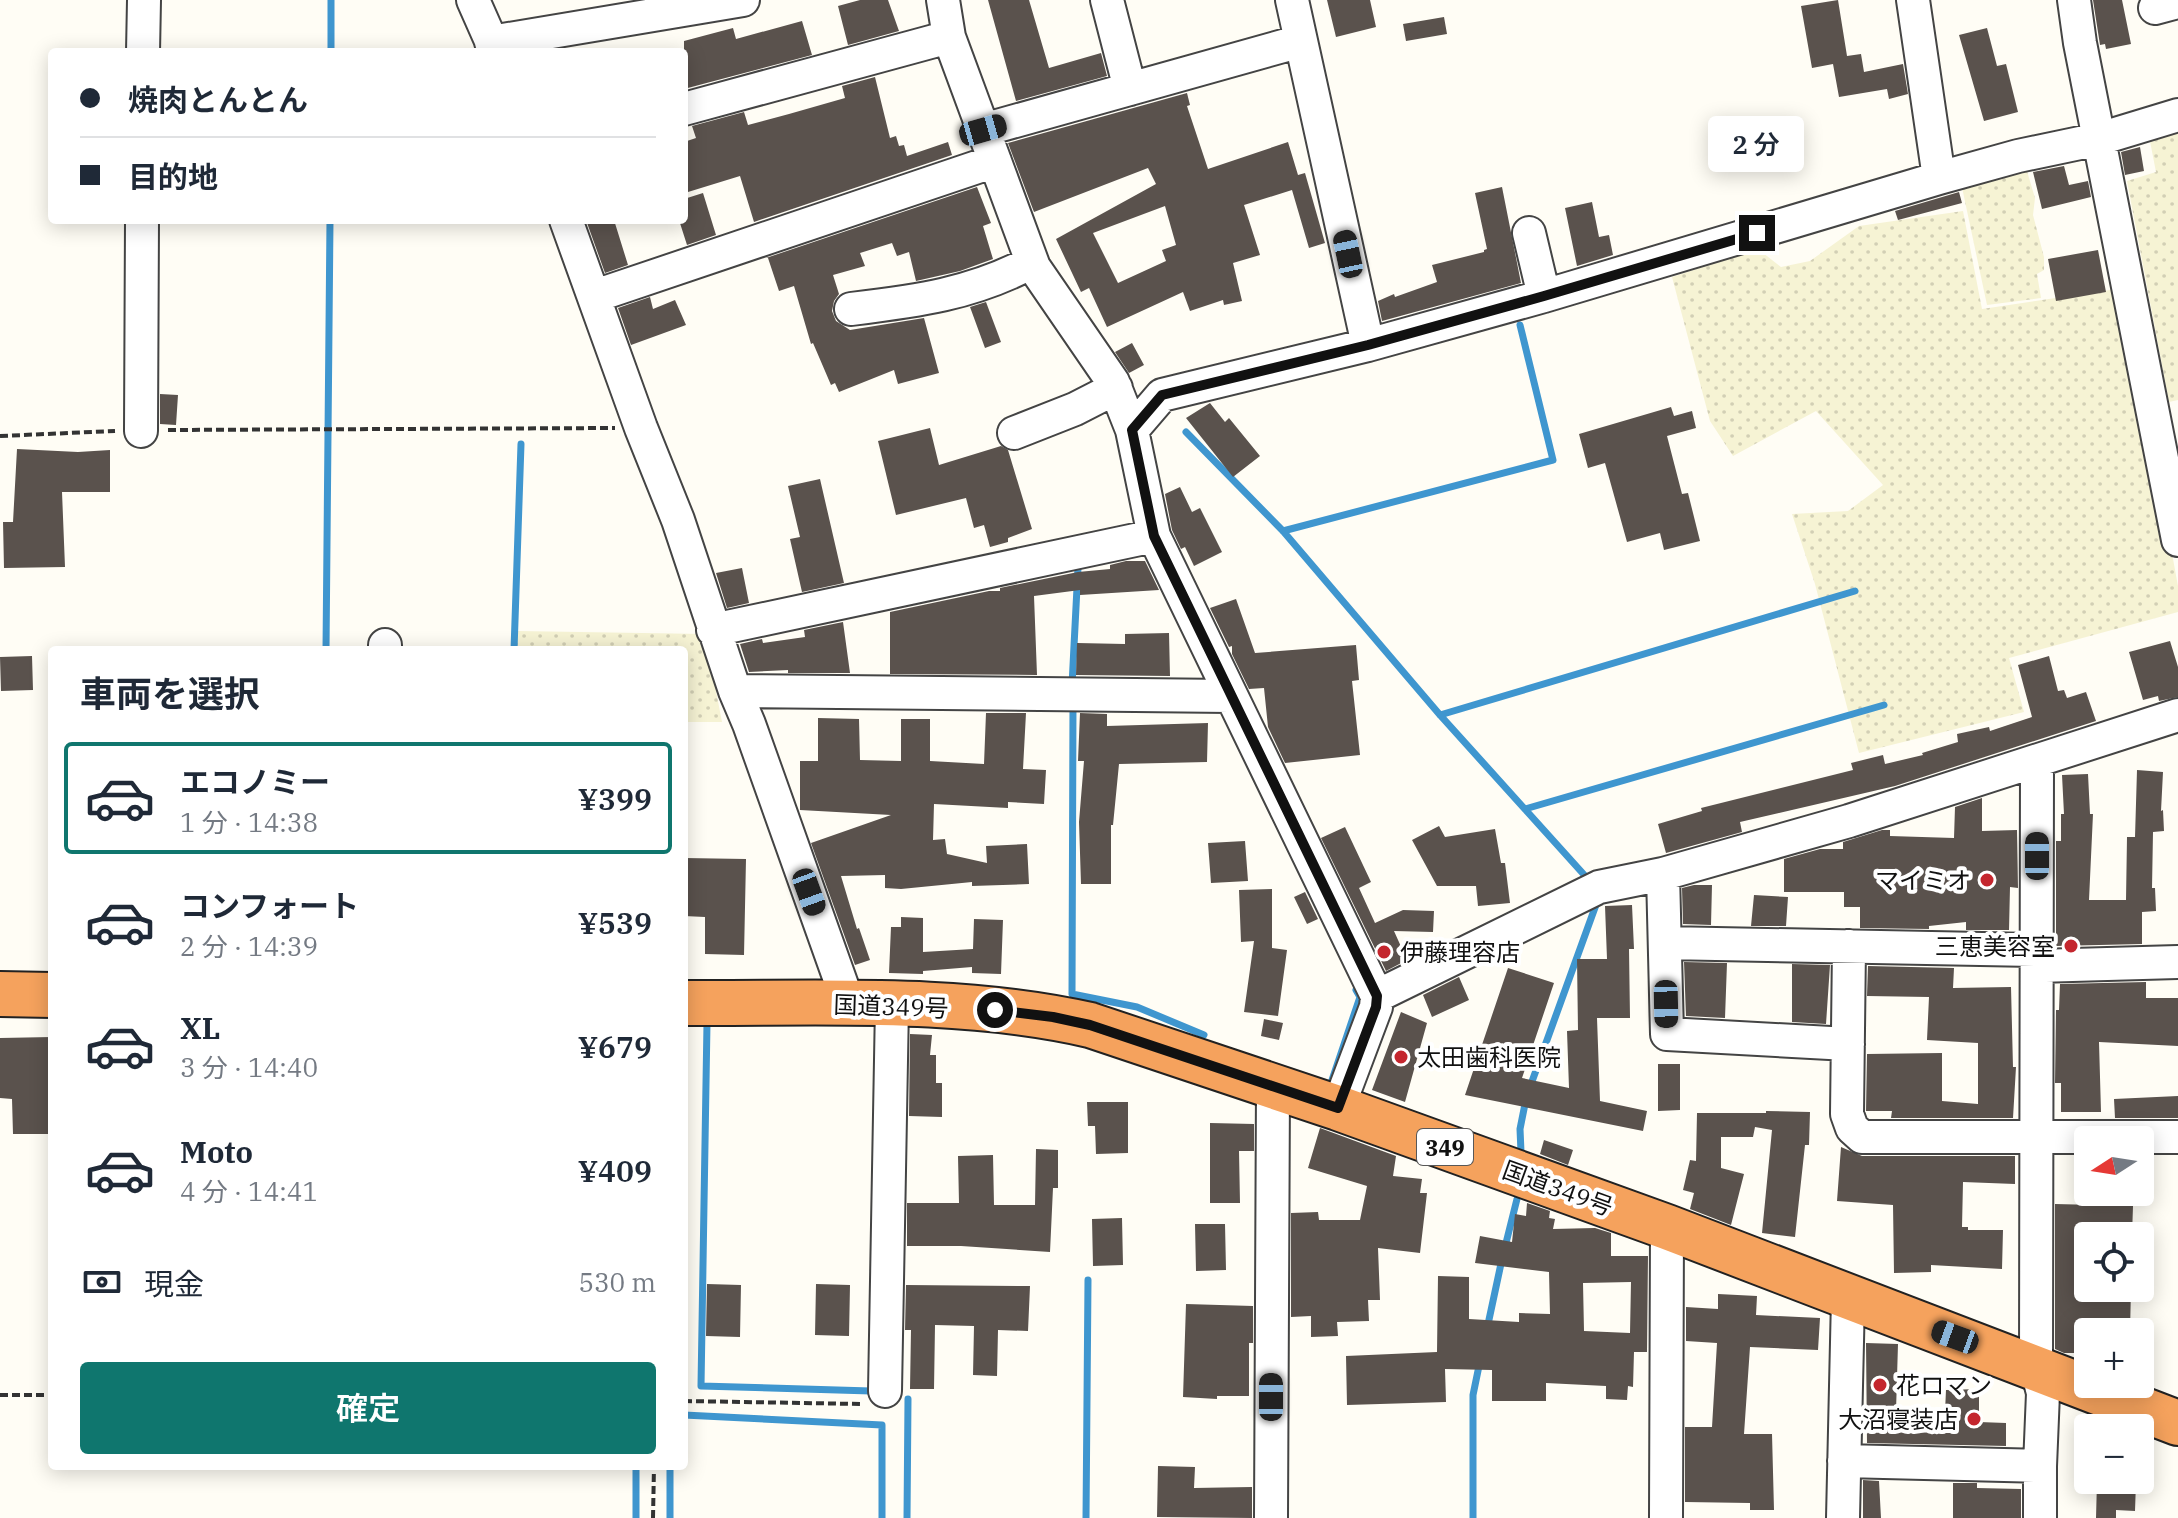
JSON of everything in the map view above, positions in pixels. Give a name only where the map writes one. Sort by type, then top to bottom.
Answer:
[{"type":"highway","points":[[0,994],[48,995]]},
{"type":"highway","name":"国道349号","points":[[688,1003],[892,1005],[995,1010],[1090,1025],[1338,1108],[1667,1227],[2178,1423]]},
{"type":"street","points":[[143,48],[144,0]]},
{"type":"street","points":[[473,0],[494,47],[743,0]]},
{"type":"street","points":[[943,0],[949,37],[1032,262],[1116,388],[1132,430],[1154,536],[1377,996],[1376,1007],[1338,1108]]},
{"type":"street","points":[[1107,0],[1130,89]]},
{"type":"street","points":[[1292,0],[1368,345]]},
{"type":"street","points":[[1913,0],[1939,178]]},
{"type":"street","points":[[2074,0],[2178,540]]},
{"type":"street","points":[[688,108],[949,37]]},
{"type":"street","points":[[983,130],[1301,41]]},
{"type":"street","points":[[1132,430],[1162,395],[1368,345],[1939,178],[2018,156],[2099,139],[2178,115]]},
{"type":"street","points":[[595,296],[995,161]]},
{"type":"street","points":[[141,431],[142,224]]},
{"type":"street","points":[[568,224],[641,428],[678,520],[713,630],[849,1005]]},
{"type":"street","points":[[1529,233],[1544,296]]},
{"type":"street","points":[[851,309],[930,299],[1002,278],[1032,262]]},
{"type":"street","points":[[1014,433],[1075,409],[1116,388]]},
{"type":"street","points":[[713,630],[1154,536]]},
{"type":"street","points":[[735,691],[1230,696]]},
{"type":"street","points":[[1377,996],[1599,887],[1663,874],[1849,821],[2037,763],[2178,715]]},
{"type":"street","points":[[2037,763],[2036,1366],[2043,1393],[2040,1518]]},
{"type":"street","points":[[1663,874],[1667,1034],[1848,1044]]},
{"type":"street","points":[[1665,943],[1849,946],[2037,958],[2178,962]]},
{"type":"street","points":[[1849,946],[1847,1114],[1852,1128],[1862,1137],[2178,1137]]},
{"type":"street","points":[[885,1391],[892,1005]]},
{"type":"street","points":[[1271,1518],[1273,1086]]},
{"type":"street","points":[[1666,1518],[1667,1227]]},
{"type":"street","points":[[1843,1518],[1848,1298]]},
{"type":"street","points":[[1844,1461],[2040,1466]]},
{"type":"path","points":[[0,436],[141,431],[641,428]]},
{"type":"path","points":[[688,1401],[866,1404],[885,1391]]},
{"type":"path","points":[[0,1395],[48,1395]]},
{"type":"path","points":[[653,1518],[654,1470]]},
{"type":"shaded area","points":[[2178,123],[2178,400],[2169,402],[2127,181],[2156,172],[2148,131]]},
{"type":"shaded area","points":[[2024,161],[2035,198],[2033,215],[2044,257],[2044,270],[2037,274],[2041,298],[1987,305],[1960,178]]},
{"type":"shaded area","points":[[1963,211],[1982,309],[2123,288],[2178,586],[2178,612],[2009,658],[2024,712],[1859,753],[1815,584],[1792,514],[1848,511],[1883,485],[1816,411],[1733,456],[1710,421],[1672,277],[1758,249],[1781,267],[1810,261],[1859,226]]},
{"type":"shaded area","points":[[517,631],[705,634],[722,722],[688,722],[688,646],[517,646]]},
{"type":"building","points":[[860,0],[888,0],[899,31],[848,45],[838,6]]},
{"type":"building","points":[[988,0],[1029,0],[1049,68],[1101,53],[1107,76],[1016,101]]},
{"type":"building","points":[[1327,0],[1370,0],[1376,27],[1336,37]]},
{"type":"building","points":[[1838,0],[1847,56],[1861,54],[1864,72],[1903,64],[1908,94],[1889,99],[1887,89],[1839,97],[1833,64],[1812,68],[1801,6]]},
{"type":"building","points":[[2093,0],[2122,0],[2131,44],[2106,49],[2105,44],[2100,45]]},
{"type":"building","points":[[1444,17],[1447,34],[1406,41],[1403,24]]},
{"type":"building","points":[[802,21],[812,55],[688,88],[688,48],[684,48],[684,41],[733,28],[736,39]]},
{"type":"building","points":[[1987,28],[1997,66],[2006,64],[2018,112],[1984,121],[1959,35]]},
{"type":"building","points":[[875,77],[890,138],[896,136],[899,146],[904,145],[907,156],[948,142],[952,155],[754,222],[740,176],[688,192],[688,141],[696,138],[692,126],[744,112],[748,125],[845,98],[842,86]]},
{"type":"building","points":[[1187,93],[1190,105],[1187,106],[1208,169],[1288,142],[1298,175],[1305,173],[1325,243],[1309,248],[1292,190],[1244,205],[1260,255],[1233,263],[1242,301],[1224,305],[1223,300],[1190,311],[1183,292],[1107,327],[1089,288],[1081,292],[1056,239],[1156,184],[1148,168],[1034,212],[1008,143]],"holes":[[[1165,206],[1176,245],[1162,250],[1166,261],[1118,283],[1093,233]]]},
{"type":"building","points":[[2140,147],[2144,171],[2125,175],[2121,152]]},
{"type":"building","points":[[2064,166],[2069,185],[2088,181],[2091,197],[2042,209],[2033,172]]},
{"type":"building","points":[[977,187],[991,223],[983,226],[993,259],[960,271],[916,281],[909,252],[897,256],[892,243],[860,253],[865,266],[833,275],[839,294],[832,311],[836,321],[850,330],[924,318],[939,373],[898,384],[894,370],[839,392],[835,383],[831,385],[811,344],[794,286],[779,291],[766,258]]},
{"type":"building","points":[[1502,187],[1521,283],[1382,321],[1378,301],[1437,282],[1432,265],[1487,249],[1475,193]]},
{"type":"building","points":[[1959,192],[1962,203],[1898,220],[1895,211]]},
{"type":"building","points":[[703,193],[716,235],[687,245],[680,224],[688,224],[688,198]]},
{"type":"building","points":[[1592,202],[1599,237],[1609,235],[1613,255],[1577,266],[1565,208]]},
{"type":"building","points":[[587,224],[615,224],[628,265],[605,273]]},
{"type":"building","points":[[2098,250],[2106,292],[2056,301],[2048,259]]},
{"type":"building","points":[[650,297],[653,309],[675,300],[686,325],[631,345],[618,308]]},
{"type":"building","points":[[986,302],[1001,342],[985,348],[970,307]]},
{"type":"building","points":[[1132,343],[1144,365],[1129,373],[1115,352]]},
{"type":"building","points":[[160,394],[178,395],[176,425],[160,424]]},
{"type":"building","points":[[1210,403],[1225,422],[1229,418],[1260,456],[1233,477],[1186,418]]},
{"type":"building","points":[[1671,407],[1674,416],[1692,411],[1696,428],[1667,436],[1682,494],[1688,493],[1700,541],[1664,550],[1660,533],[1627,542],[1605,463],[1588,468],[1579,434]]},
{"type":"building","points":[[930,428],[939,465],[1001,446],[1008,450],[1032,529],[1008,538],[1008,542],[990,547],[984,525],[974,528],[966,498],[896,515],[878,441]]},
{"type":"building","points":[[17,449],[110,450],[110,492],[62,492],[65,567],[4,568],[3,522],[13,522]]},
{"type":"building","points":[[820,479],[844,583],[802,592],[790,539],[800,537],[788,486]]},
{"type":"building","points":[[1180,487],[1192,512],[1200,508],[1222,552],[1194,566],[1172,530],[1165,494]]},
{"type":"building","points":[[1145,561],[1159,590],[1080,595],[1080,590],[1034,596],[1037,675],[890,674],[890,612],[1078,572],[1110,569],[1110,565]]},
{"type":"building","points":[[742,568],[749,603],[727,608],[716,573]]},
{"type":"building","points":[[1236,599],[1255,653],[1356,645],[1359,680],[1352,681],[1360,755],[1285,763],[1268,727],[1264,688],[1249,689],[1232,654],[1232,646],[1229,647],[1210,608]]},
{"type":"building","points":[[843,622],[850,673],[749,672],[740,644],[762,639],[763,643],[805,637],[804,630]]},
{"type":"building","points":[[1169,633],[1170,676],[1076,675],[1077,643],[1125,644],[1125,634]]},
{"type":"building","points":[[2170,641],[2178,667],[2178,697],[2159,701],[2158,696],[2143,700],[2129,652]]},
{"type":"building","points":[[32,656],[33,690],[1,691],[0,657]]},
{"type":"building","points":[[2049,656],[2058,691],[2064,690],[2067,698],[2086,692],[2096,721],[1895,786],[1740,822],[1742,832],[1666,853],[1658,824],[1702,811],[1701,808],[1853,770],[1851,763],[1883,755],[1885,764],[1923,755],[1958,742],[1957,734],[1989,727],[1990,731],[2032,717],[2018,665]]},
{"type":"building","points":[[986,713],[1026,713],[1023,769],[1046,770],[1044,804],[1008,802],[1008,808],[934,804],[933,840],[945,839],[947,854],[987,863],[986,846],[1027,844],[1029,884],[972,886],[972,882],[901,889],[885,888],[885,875],[841,876],[870,960],[855,965],[811,843],[891,815],[800,810],[800,761],[818,761],[818,718],[859,719],[860,760],[901,761],[901,719],[930,719],[930,761],[984,764]]},
{"type":"building","points":[[1080,713],[1107,714],[1107,726],[1208,723],[1207,762],[1119,764],[1111,825],[1111,884],[1081,884],[1079,822],[1084,761],[1078,761]]},
{"type":"building","points":[[2137,770],[2163,772],[2161,811],[2164,831],[2153,832],[2152,888],[2155,888],[2156,911],[2142,912],[2142,944],[2056,946],[2056,841],[2061,841],[2061,814],[2064,814],[2062,775],[2088,774],[2090,814],[2093,814],[2089,900],[2126,900],[2127,837],[2135,837]]},
{"type":"building","points":[[1982,798],[1982,831],[2017,830],[2018,888],[2010,887],[2009,930],[1966,930],[1966,922],[1929,926],[1929,929],[1860,928],[1860,907],[1844,907],[1844,892],[1784,892],[1784,859],[1820,849],[1843,849],[1843,842],[1882,830],[1890,830],[1890,836],[1954,838],[1955,807]]},
{"type":"building","points":[[1439,826],[1445,837],[1495,829],[1501,863],[1505,863],[1510,903],[1478,906],[1476,886],[1437,886],[1412,840]]},
{"type":"building","points":[[1345,827],[1371,882],[1359,888],[1375,923],[1403,910],[1434,911],[1433,932],[1394,931],[1407,960],[1386,971],[1321,838]]},
{"type":"building","points":[[1245,841],[1248,881],[1211,883],[1208,843]]},
{"type":"building","points":[[688,858],[746,859],[744,955],[705,954],[705,917],[688,916]]},
{"type":"building","points":[[1712,885],[1711,925],[1683,924],[1682,888]]},
{"type":"building","points":[[1272,889],[1272,948],[1287,950],[1278,1016],[1244,1012],[1254,941],[1241,942],[1239,890]]},
{"type":"building","points":[[1305,892],[1318,919],[1307,924],[1294,897]]},
{"type":"building","points":[[1754,895],[1788,897],[1786,926],[1751,926]]},
{"type":"building","points":[[1632,905],[1634,949],[1629,949],[1630,1018],[1597,1018],[1600,1101],[1647,1111],[1643,1131],[1465,1095],[1508,968],[1554,983],[1522,1078],[1569,1088],[1567,1031],[1578,1030],[1577,959],[1607,959],[1605,906]]},
{"type":"building","points":[[901,917],[923,918],[923,952],[973,949],[974,919],[1003,920],[1001,974],[972,973],[972,967],[923,971],[923,974],[889,973],[891,927],[901,927]]},
{"type":"building","points":[[1684,962],[1727,963],[1725,1018],[1686,1016]]},
{"type":"building","points":[[1792,964],[1830,965],[1826,1024],[1792,1022]]},
{"type":"building","points":[[1868,966],[1954,968],[1953,988],[2011,987],[2013,1067],[2016,1067],[2013,1118],[1891,1118],[1892,1111],[1866,1111],[1867,1054],[1942,1053],[1942,1101],[1978,1104],[1978,1043],[1927,1040],[1929,997],[1867,996]]},
{"type":"building","points":[[1459,977],[1469,1000],[1432,1017],[1423,995]]},
{"type":"building","points":[[2146,982],[2146,998],[2178,998],[2178,1046],[2099,1042],[2101,1112],[2061,1112],[2061,1083],[2055,1083],[2056,1010],[2059,1010],[2060,984]]},
{"type":"building","name":"太田歯科医院","points":[[1401,1012],[1427,1023],[1405,1102],[1372,1090]]},
{"type":"building","points":[[1264,1019],[1283,1023],[1279,1040],[1261,1036]]},
{"type":"building","points":[[910,1034],[932,1035],[930,1055],[936,1055],[936,1083],[942,1083],[942,1117],[909,1116]]},
{"type":"building","points":[[48,1037],[48,1134],[13,1134],[12,1099],[0,1098],[0,1038]]},
{"type":"building","points":[[1658,1064],[1680,1064],[1680,1110],[1658,1111]]},
{"type":"building","points":[[2178,1096],[2178,1118],[2115,1118],[2114,1099]]},
{"type":"building","points":[[1087,1102],[1128,1102],[1128,1153],[1096,1154],[1095,1126],[1088,1126]]},
{"type":"building","points":[[1810,1112],[1809,1145],[1805,1145],[1795,1237],[1762,1233],[1772,1130],[1755,1127],[1753,1137],[1721,1137],[1721,1168],[1744,1174],[1731,1225],[1690,1209],[1694,1193],[1683,1190],[1690,1160],[1696,1161],[1697,1113]]},
{"type":"building","points":[[1210,1123],[1254,1124],[1254,1151],[1239,1151],[1240,1203],[1210,1203]]},
{"type":"building","points":[[1320,1128],[1396,1156],[1393,1176],[1422,1179],[1420,1193],[1427,1193],[1420,1253],[1378,1248],[1380,1300],[1368,1300],[1369,1321],[1337,1322],[1338,1336],[1311,1337],[1311,1316],[1291,1317],[1291,1213],[1318,1212],[1319,1220],[1360,1220],[1367,1186],[1308,1168]]},
{"type":"building","points":[[1544,1140],[1573,1150],[1568,1165],[1540,1154]]},
{"type":"building","points":[[1841,1147],[1862,1156],[2015,1156],[2015,1184],[1963,1182],[1962,1227],[1968,1227],[1968,1230],[2003,1230],[2002,1269],[1931,1265],[1931,1272],[1894,1273],[1893,1205],[1837,1201]]},
{"type":"building","points":[[1036,1149],[1058,1150],[1058,1188],[1053,1188],[1050,1252],[907,1246],[907,1203],[959,1203],[958,1156],[993,1155],[994,1205],[1035,1205]]},
{"type":"building","points":[[1527,1203],[1550,1211],[1549,1218],[1555,1219],[1553,1229],[1595,1228],[1611,1233],[1611,1256],[1648,1256],[1647,1352],[1634,1352],[1633,1387],[1628,1386],[1627,1400],[1606,1399],[1606,1386],[1546,1383],[1546,1401],[1492,1401],[1492,1370],[1445,1369],[1446,1402],[1347,1405],[1346,1356],[1437,1352],[1438,1276],[1469,1277],[1469,1319],[1519,1322],[1519,1313],[1550,1314],[1549,1272],[1475,1263],[1480,1236],[1512,1242],[1515,1214],[1526,1216]],"holes":[[[1631,1282],[1630,1333],[1584,1331],[1583,1283]]]},
{"type":"building","points":[[2055,1204],[2133,1206],[2132,1222],[2074,1222],[2074,1302],[2131,1302],[2130,1318],[2074,1318],[2074,1353],[2055,1349]]},
{"type":"building","points":[[1122,1218],[1123,1265],[1093,1266],[1092,1219]]},
{"type":"building","points":[[1195,1224],[1225,1224],[1226,1270],[1196,1271]]},
{"type":"building","points":[[707,1284],[741,1285],[740,1337],[706,1336]]},
{"type":"building","points":[[816,1284],[850,1285],[849,1336],[815,1335]]},
{"type":"building","points":[[906,1285],[1030,1286],[1028,1331],[998,1330],[997,1376],[973,1375],[974,1326],[935,1325],[934,1389],[910,1389],[911,1330],[905,1330]]},
{"type":"building","points":[[1718,1294],[1757,1296],[1756,1315],[1820,1318],[1818,1350],[1750,1347],[1744,1434],[1772,1434],[1774,1510],[1750,1510],[1750,1503],[1685,1502],[1685,1427],[1712,1427],[1717,1343],[1686,1341],[1686,1307],[1718,1309]]},
{"type":"building","points":[[1186,1304],[1253,1306],[1249,1396],[1217,1396],[1217,1399],[1183,1397]]},
{"type":"building","points":[[1866,1343],[1898,1344],[1896,1411],[1945,1412],[1946,1390],[1979,1389],[1979,1422],[2006,1423],[2006,1446],[1867,1443]]},
{"type":"building","points":[[1158,1466],[1195,1467],[1194,1488],[1252,1487],[1252,1518],[1157,1517]]},
{"type":"building","points":[[1863,1480],[1879,1481],[1881,1518],[1863,1518]]},
{"type":"building","points":[[1953,1483],[1977,1483],[1977,1488],[2021,1489],[2021,1518],[1953,1518]]},
{"type":"building","points":[[2097,1494],[2136,1494],[2135,1511],[2116,1510],[2116,1518],[2096,1518]]},
{"type":"waterway","points":[[331,0],[331,48]]},
{"type":"waterway","points":[[326,646],[330,224]]},
{"type":"waterway","points":[[1283,531],[1553,460],[1520,325]]},
{"type":"waterway","points":[[1186,432],[1283,531],[1440,715],[1587,878]]},
{"type":"waterway","points":[[514,646],[521,444]]},
{"type":"waterway","points":[[1072,685],[1078,568]]},
{"type":"waterway","points":[[1440,715],[1855,591]]},
{"type":"waterway","points":[[1073,702],[1072,994],[1137,1007],[1204,1035]]},
{"type":"waterway","points":[[1525,809],[1884,705]]},
{"type":"waterway","points":[[1530,1087],[1597,902]]},
{"type":"waterway","points":[[1332,1080],[1360,997],[1356,990]]},
{"type":"waterway","points":[[707,1023],[701,1386],[871,1391]]},
{"type":"waterway","points":[[1521,1152],[1520,1129],[1526,1099]]},
{"type":"waterway","points":[[1505,1247],[1517,1199]]},
{"type":"waterway","points":[[1487,1329],[1502,1259]]},
{"type":"waterway","points":[[1086,1518],[1088,1280]]},
{"type":"waterway","points":[[1473,1518],[1473,1395],[1480,1361]]},
{"type":"waterway","points":[[907,1518],[908,1399]]},
{"type":"waterway","points":[[688,1415],[882,1425],[882,1518]]},
{"type":"waterway","points":[[636,1470],[636,1518]]},
{"type":"waterway","points":[[670,1470],[670,1518]]},
{"type":"place","name":"マイミオ","points":[[1987,880]]},
{"type":"place","name":"三恵美容室","points":[[2071,946]]},
{"type":"place","name":"伊藤理容店","points":[[1384,952]]},
{"type":"place","name":"太田歯科医院","points":[[1401,1057]]},
{"type":"place","name":"花ロマン","points":[[1880,1385]]},
{"type":"place","name":"大沼寝装店","points":[[1974,1419]]},
{"type":"route","points":[[995,1010],[1090,1025],[1338,1108],[1376,1007],[1377,996],[1154,536],[1132,430],[1162,395],[1368,345],[1757,233]]}]
